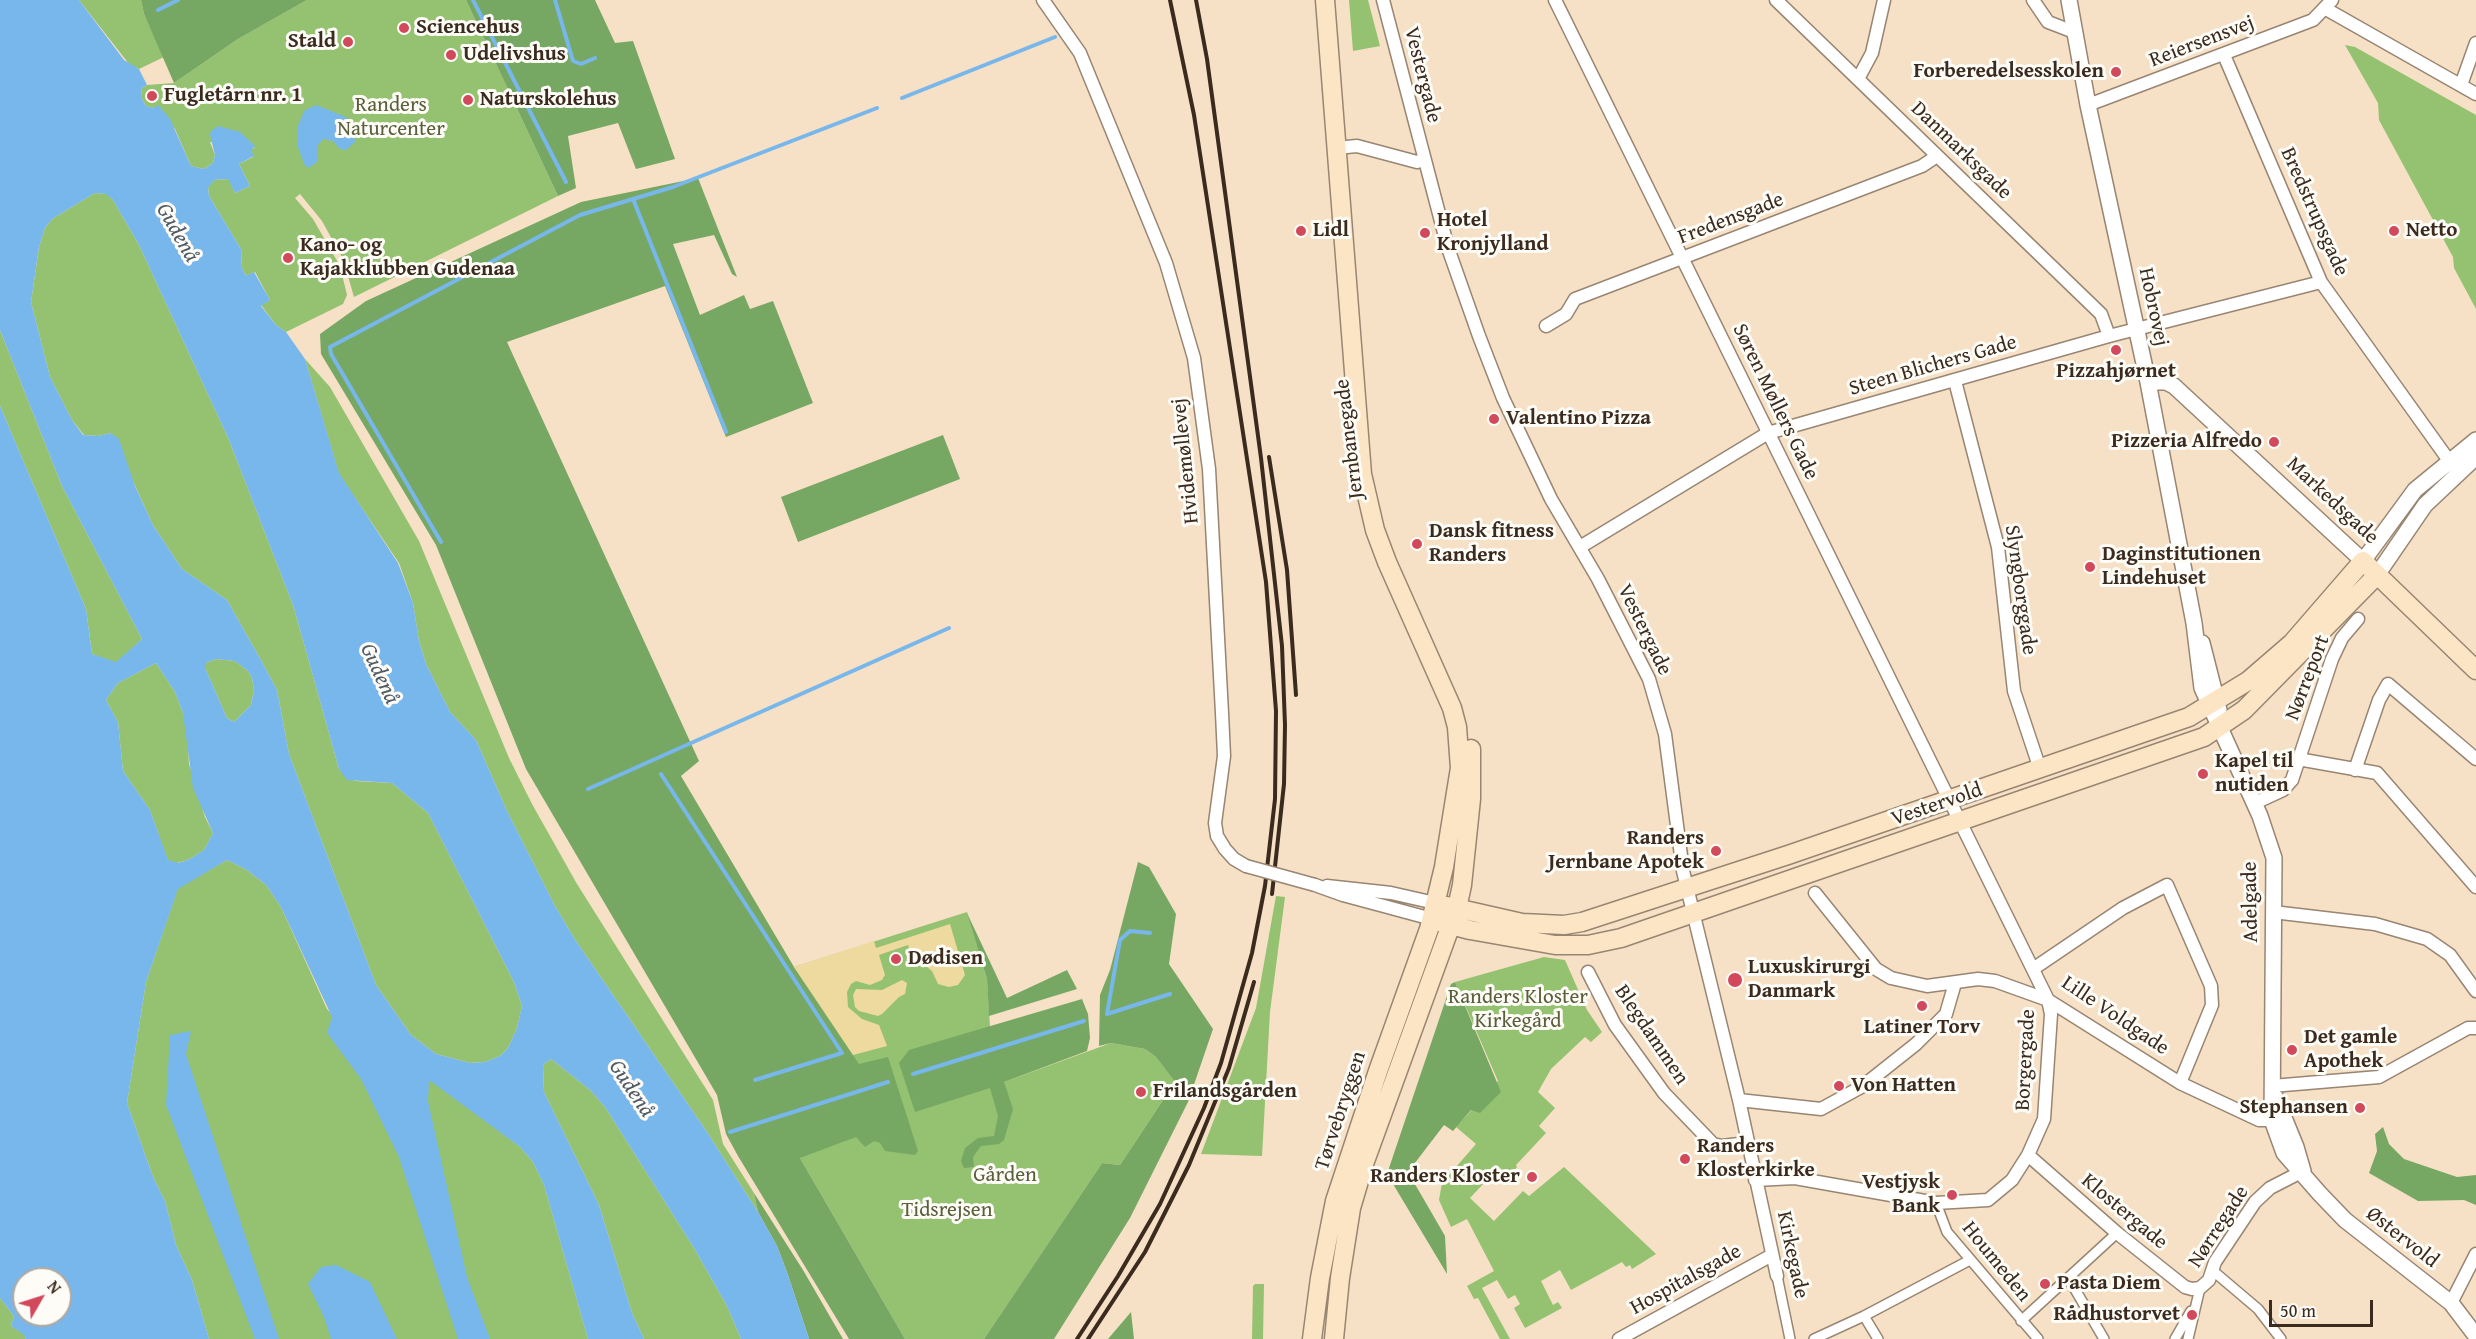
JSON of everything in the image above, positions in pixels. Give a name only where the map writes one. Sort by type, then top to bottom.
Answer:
[{"type":"main road","name":"Jernbanegade","points":[[1325,0],[1342,148],[1369,440],[1378,498],[1397,558],[1456,685],[1470,736],[1471,799],[1462,885],[1452,926]]},
{"type":"main road","name":"Jernbanegade","points":[[1337,0],[1342,148],[1357,422],[1367,502],[1387,562],[1445,690],[1457,728],[1460,768],[1457,795],[1444,867],[1433,911]]},
{"type":"main road","name":"Vestervold","points":[[1433,911],[1457,908],[1522,924],[1564,925],[1610,915],[2189,717],[2248,681],[2292,643],[2363,561]]},
{"type":"main road","name":"Markedsgade","points":[[2363,561],[2476,670]]},
{"type":"main road","name":"Vestervold","points":[[1433,911],[1452,926],[1555,945],[1588,945],[1621,938],[2184,745],[2222,728],[2260,694],[2377,575]]},
{"type":"main road","name":"Tørvebryggen","points":[[1312,1339],[1320,1278],[1335,1201],[1433,911]]},
{"type":"main road","name":"Tørvebryggen","points":[[1334,1339],[1340,1278],[1351,1208],[1364,1164],[1452,926]]},
{"type":"street","name":"Hvidemøllevej","points":[[1043,0],[1080,53],[1166,263],[1194,358],[1209,469],[1222,713],[1224,756],[1215,824],[1217,836],[1234,859],[1246,866],[1315,885],[1344,886],[1433,911]]},
{"type":"street","name":"Vestergade","points":[[1383,0],[1448,248],[1495,377],[1551,499],[1580,547],[1649,679],[1665,734],[1688,888],[1739,1100],[1747,1143]]},
{"type":"street","name":"Søren Møllers Gade","points":[[1554,0],[1684,258],[1959,821]]},
{"type":"street","name":"Danmarksgade","points":[[1776,0],[2101,314],[2109,336]]},
{"type":"street","points":[[1858,79],[1872,53],[1884,0]]},
{"type":"street","points":[[2032,0],[2048,22],[2074,32]]},
{"type":"street","name":"Hobrovej","points":[[2069,0],[2088,105],[2148,382],[2194,623],[2206,656],[2213,704],[2222,728]]},
{"type":"street","points":[[2329,4],[2476,94]]},
{"type":"street","name":"Reiersensvej","points":[[2088,105],[2313,20],[2329,4]]},
{"type":"street","points":[[2461,85],[2476,43]]},
{"type":"street","name":"Bredstrupsgade","points":[[2224,55],[2321,282],[2450,462]]},
{"type":"street","points":[[1342,148],[1357,147],[1417,162],[1424,160]]},
{"type":"street","name":"Fredensgade","points":[[1546,326],[1566,314],[1575,299],[1922,166],[1937,156]]},
{"type":"street","name":"Steen Blichers Gade","points":[[1580,547],[1768,433],[2109,336],[2321,282]]},
{"type":"street","name":"Slyngborggade","points":[[1955,381],[1998,547],[2014,691],[2040,769]]},
{"type":"street","name":"Markedsgade","points":[[2148,382],[2166,382],[2174,386],[2363,561]]},
{"type":"street","points":[[2363,561],[2405,501],[2476,440]]},
{"type":"street","points":[[2377,575],[2425,505],[2476,457]]},
{"type":"street","name":"Nørreport","points":[[2255,803],[2283,790],[2292,780],[2332,659],[2342,638],[2358,619]]},
{"type":"street","points":[[2355,770],[2379,700],[2388,684],[2476,759]]},
{"type":"street","name":"Adelgade","points":[[2222,728],[2255,803],[2274,858],[2272,1086],[2278,1119]]},
{"type":"street","points":[[2298,759],[2377,773],[2476,887]]},
{"type":"street","name":"Lille Voldgade","points":[[1959,821],[2048,1000],[2180,1083],[2259,1120],[2278,1119]]},
{"type":"street","points":[[2033,969],[2094,926],[2167,885],[2211,986],[2212,995],[2212,1005],[2180,1083]]},
{"type":"street","points":[[1815,892],[1876,969],[1891,978],[1927,986],[1978,979],[1995,981],[2048,1000]]},
{"type":"street","points":[[2273,912],[2375,924],[2427,939],[2450,956],[2476,991]]},
{"type":"street","name":"Blegdammen","points":[[1588,972],[1615,1025],[1664,1093],[1713,1144],[1722,1146],[1747,1143]]},
{"type":"street","points":[[1739,1100],[1821,1109],[1855,1091],[1916,1044],[1946,1014],[1955,983]]},
{"type":"street","name":"Borgergade","points":[[1755,1180],[1795,1178],[1936,1203],[1988,1200],[2012,1180],[2028,1155],[2044,1119],[2051,1014],[2048,1000]]},
{"type":"street","points":[[2272,1086],[2379,1077],[2468,1028],[2476,1028]]},
{"type":"street","name":"Østervold","points":[[2278,1119],[2284,1153],[2345,1220],[2451,1304],[2476,1336]]},
{"type":"street","name":"Kirkegade","points":[[1747,1143],[1790,1339]]},
{"type":"street","name":"Klostergade","points":[[2028,1155],[2117,1233],[2185,1287],[2200,1288]]},
{"type":"street","name":"Nørregade","points":[[2200,1288],[2209,1280],[2212,1269],[2255,1202],[2270,1188],[2302,1171]]},
{"type":"street","name":"Houmeden","points":[[1936,1203],[1947,1232],[2038,1339]]},
{"type":"street","points":[[2021,1321],[2069,1280],[2117,1233]]},
{"type":"street","points":[[2451,1304],[2476,1254]]},
{"type":"street","name":"Hospitalsgade","points":[[1625,1338],[1772,1255]]},
{"type":"street","points":[[1814,1339],[1864,1316],[1970,1260]]},
{"type":"street","points":[[2212,1269],[2258,1309],[2281,1339]]},
{"type":"street","points":[[2069,1280],[2104,1339]]},
{"type":"street","points":[[2188,1339],[2200,1288]]},
{"type":"street","points":[[2175,1339],[2195,1304]]},
{"type":"street","points":[[1864,1316],[1878,1339]]},
{"type":"green space","points":[[79,0],[141,0],[144,14],[164,57],[139,69],[129,64]]},
{"type":"green space","points":[[141,0],[307,0],[238,39],[174,83],[144,14]]},
{"type":"green space","name":"Randers Naturcenter","points":[[307,0],[466,0],[558,196],[354,297],[343,259],[322,221],[300,194],[295,198],[313,219],[340,266],[347,295],[343,304],[286,332],[276,325],[261,305],[270,300],[255,272],[246,276],[242,268],[241,249],[209,196],[208,187],[214,180],[229,179],[235,193],[250,186],[239,164],[253,157],[250,151],[255,147],[210,142],[215,155],[213,163],[204,169],[191,166],[175,129],[154,108],[146,106],[141,97],[142,88],[147,85],[174,83],[238,39]]},
{"type":"green space","points":[[466,0],[595,0],[615,43],[633,41],[675,159],[636,169],[618,123],[568,136],[576,188],[558,196]]},
{"type":"green space","points":[[1349,0],[1368,0],[1380,46],[1353,51]]},
{"type":"green space","points":[[2345,45],[2355,47],[2476,115],[2476,309],[2454,268],[2453,257],[2379,120],[2378,103]]},
{"type":"green space","points":[[698,178],[737,277],[732,274],[714,235],[673,244],[700,315],[744,295],[750,309],[773,301],[813,403],[726,437],[665,286],[507,342],[699,761],[681,776],[794,967],[859,1064],[888,1057],[918,1151],[915,1155],[885,1151],[880,1143],[874,1141],[865,1147],[856,1137],[800,1158],[905,1339],[849,1339],[738,1156],[726,1134],[717,1095],[526,769],[436,545],[321,354],[320,334],[366,301],[581,202]]},
{"type":"green space","points":[[95,193],[107,194],[113,200],[139,245],[229,440],[294,608],[339,769],[355,781],[392,783],[428,813],[514,982],[522,1006],[517,1028],[508,1048],[500,1056],[485,1062],[470,1063],[436,1054],[411,1035],[376,985],[289,754],[277,690],[262,662],[227,600],[182,569],[153,525],[111,433],[98,436],[84,435],[72,420],[50,377],[31,302],[39,247],[45,228],[52,219]]},
{"type":"green space","points":[[0,330],[62,486],[142,639],[116,663],[92,654],[86,609],[0,406]]},
{"type":"green space","points":[[305,359],[330,387],[419,541],[509,758],[532,804],[577,884],[713,1100],[723,1144],[754,1193],[758,1212],[705,1129],[576,941],[555,906],[507,811],[476,740],[450,712],[426,664],[419,641],[413,603],[399,563],[339,474]]},
{"type":"green space","points":[[943,435],[960,479],[798,542],[781,497]]},
{"type":"green space","points":[[215,659],[235,661],[248,671],[252,678],[254,690],[251,705],[234,722],[227,718],[206,670],[206,663]]},
{"type":"green space","points":[[156,663],[175,692],[183,713],[187,728],[189,764],[205,817],[213,833],[204,850],[188,860],[177,863],[168,861],[150,810],[123,771],[118,722],[106,700],[118,683]]},
{"type":"green space","points":[[227,860],[247,870],[266,885],[281,907],[327,1009],[356,1041],[437,1083],[520,1147],[533,1162],[544,1185],[588,1339],[209,1339],[192,1280],[176,1245],[165,1201],[153,1177],[127,1103],[146,982],[178,888]]},
{"type":"green space","points":[[1138,862],[1149,867],[1176,914],[1169,964],[1213,1029],[1188,1102],[1130,1218],[1054,1339],[984,1339],[1102,1163],[1120,1165],[1175,1082],[1156,1057],[1145,1049],[1111,1043],[1099,1046],[1100,995],[1110,970]]},
{"type":"green space","points":[[1276,896],[1285,897],[1270,1012],[1262,1156],[1201,1154],[1256,1008]]},
{"type":"green space","name":"Tidsrejsen","points":[[967,912],[987,979],[990,1027],[1004,1082],[1111,1043],[1145,1049],[1156,1057],[1175,1082],[1120,1165],[1102,1163],[984,1339],[905,1339],[800,1158],[859,1065],[794,967]]},
{"type":"green space","points":[[967,913],[1007,998],[1067,970],[1077,989],[989,1016],[987,979]]},
{"type":"green space","name":"Randers Kloster Kirkegård","points":[[1544,957],[1565,960],[1587,1010],[1602,1032],[1591,1042],[1585,1037],[1551,1069],[1538,1092],[1555,1108],[1539,1126],[1546,1133],[1516,1165],[1517,1167],[1509,1176],[1499,1167],[1470,1198],[1494,1221],[1523,1191],[1529,1196],[1564,1167],[1656,1254],[1632,1269],[1630,1265],[1626,1267],[1622,1262],[1571,1290],[1560,1270],[1541,1281],[1553,1305],[1558,1302],[1562,1308],[1525,1328],[1514,1308],[1520,1304],[1515,1295],[1508,1299],[1497,1280],[1482,1288],[1510,1339],[1500,1339],[1478,1298],[1474,1299],[1467,1286],[1494,1271],[1467,1219],[1451,1227],[1439,1200],[1442,1183],[1476,1144],[1456,1127],[1498,1081],[1455,982]]},
{"type":"green space","points":[[1455,982],[1501,1092],[1480,1113],[1471,1110],[1453,1131],[1444,1125],[1408,1172],[1445,1236],[1447,1274],[1387,1174],[1451,984]]},
{"type":"green space","points":[[1082,999],[1088,1014],[1090,1038],[1087,1051],[1004,1082],[1013,1109],[1004,1140],[999,1144],[981,1146],[973,1157],[974,1167],[964,1168],[961,1161],[965,1148],[978,1138],[994,1136],[998,1116],[990,1088],[915,1112],[899,1063],[909,1050]]},
{"type":"green space","points":[[551,1059],[590,1090],[605,1107],[694,1248],[727,1306],[741,1339],[644,1339],[632,1313],[599,1205],[544,1092],[543,1065]]},
{"type":"green space","points":[[2383,1127],[2389,1144],[2404,1159],[2457,1177],[2476,1175],[2476,1205],[2464,1200],[2418,1201],[2369,1173],[2377,1151],[2375,1134]]},
{"type":"green space","points":[[754,1193],[843,1339],[809,1339],[777,1246],[758,1212]]},
{"type":"green space","points":[[1264,1284],[1263,1339],[1252,1339],[1253,1286]]},
{"type":"green space","points":[[0,1298],[12,1313],[11,1326],[24,1334],[26,1339],[0,1339]]},
{"type":"green space","points":[[1131,1312],[1134,1339],[1108,1339]]},
{"type":"sand","points":[[950,924],[965,975],[958,985],[949,987],[938,984],[932,971],[911,954],[908,945],[879,955],[885,975],[882,980],[870,985],[856,981],[851,984],[847,992],[848,1007],[862,1019],[879,1025],[887,1046],[853,1055],[794,967],[874,941],[876,948]]},
{"type":"sand","points":[[902,980],[907,983],[905,994],[882,1014],[878,1016],[859,1011],[855,1007],[853,995],[856,989],[882,990]]},
{"type":"water","name":"Gudenå","points":[[0,0],[79,0],[124,60],[139,69],[147,85],[142,88],[141,97],[146,106],[154,108],[158,105],[170,119],[191,166],[204,169],[213,163],[215,155],[210,135],[211,131],[218,126],[240,132],[255,146],[251,151],[254,156],[239,164],[250,186],[235,193],[228,179],[214,180],[208,188],[209,196],[241,249],[242,268],[246,276],[254,272],[270,300],[261,306],[276,325],[286,332],[305,359],[339,473],[398,563],[413,603],[419,641],[426,664],[450,712],[476,740],[507,811],[555,906],[576,941],[705,1129],[758,1212],[777,1246],[809,1339],[741,1339],[727,1306],[694,1248],[605,1107],[590,1090],[551,1059],[543,1065],[544,1092],[599,1205],[632,1313],[644,1339],[588,1339],[544,1185],[533,1162],[520,1147],[429,1080],[428,1101],[467,1277],[490,1339],[458,1339],[399,1157],[361,1079],[327,1033],[332,1017],[281,907],[266,885],[247,870],[227,860],[178,889],[146,982],[127,1103],[153,1177],[165,1201],[176,1245],[192,1280],[209,1339],[26,1339],[12,1327],[72,1327],[72,1267],[12,1267],[12,1313],[0,1298],[0,406],[86,609],[92,654],[116,662],[142,639],[62,486],[0,330]],"holes":[[[95,193],[106,194],[113,200],[139,245],[229,440],[294,608],[339,769],[347,780],[392,783],[428,813],[514,982],[522,1006],[517,1028],[508,1048],[500,1056],[485,1062],[470,1063],[436,1054],[411,1035],[376,985],[289,754],[277,690],[262,662],[227,600],[182,569],[153,525],[135,486],[119,439],[111,433],[98,436],[83,435],[72,420],[50,377],[31,302],[39,247],[45,228],[52,219]],[[215,659],[235,661],[248,671],[252,678],[254,690],[251,705],[234,722],[227,718],[206,670],[206,663]],[[156,663],[175,692],[183,713],[193,788],[213,833],[204,850],[178,863],[168,860],[150,810],[123,771],[118,722],[106,700],[118,683]]]},
{"type":"water","points":[[316,105],[346,117],[354,131],[355,142],[346,150],[340,149],[333,141],[323,139],[318,145],[317,162],[308,168],[304,164],[298,147],[298,126],[304,111]]},
{"type":"water","points":[[191,1031],[186,1054],[279,1339],[255,1339],[166,1105],[170,1035]]},
{"type":"water","points":[[336,1265],[370,1282],[397,1339],[331,1339],[324,1317],[308,1284],[321,1267]]},
{"type":"waterway","points":[[158,10],[178,0]]},
{"type":"waterway","points":[[473,0],[566,182]]},
{"type":"waterway","points":[[555,0],[573,61],[581,64],[595,58]]},
{"type":"waterway","points":[[902,98],[1055,37]]},
{"type":"waterway","points":[[441,542],[331,354],[330,347],[580,215],[673,187],[877,108]]},
{"type":"waterway","points":[[633,199],[726,432]]},
{"type":"waterway","points":[[588,789],[949,628]]},
{"type":"waterway","points":[[661,774],[842,1053],[755,1080]]},
{"type":"waterway","points":[[1150,933],[1130,931],[1120,940],[1107,1014],[1170,994]]},
{"type":"waterway","points":[[913,1074],[1084,1021]]},
{"type":"waterway","points":[[730,1132],[888,1082]]},
{"type":"railway","points":[[1077,1339],[1118,1276],[1160,1204],[1204,1108],[1221,1063],[1252,953],[1265,886],[1275,799],[1276,711],[1266,582],[1194,115],[1170,0]]},
{"type":"railway","points":[[1196,0],[1207,59],[1261,458],[1282,646],[1285,725],[1284,784],[1272,894]]},
{"type":"railway","points":[[1269,457],[1287,570],[1296,695]]},
{"type":"railway","points":[[1088,1339],[1145,1252],[1189,1165],[1229,1068],[1254,982]]},
{"type":"place","name":"Sciencehus","points":[[404,28]]},
{"type":"place","name":"Stald","points":[[348,42]]},
{"type":"place","name":"Udelivshus","points":[[451,55]]},
{"type":"place","name":"Forberedelsesskolen","points":[[2116,72]]},
{"type":"place","name":"Fugletårn nr. 1","points":[[152,96]]},
{"type":"place","name":"Naturskolehus","points":[[468,100]]},
{"type":"place","name":"Lidl","points":[[1301,231]]},
{"type":"place","name":"Netto","points":[[2394,231]]},
{"type":"place","name":"Hotel Kronjylland","points":[[1425,233]]},
{"type":"place","name":"Kano- og Kajakklubben Gudenaa","points":[[288,258]]},
{"type":"place","name":"Pizzahjørnet","points":[[2116,350]]},
{"type":"place","name":"Valentino Pizza","points":[[1494,419]]},
{"type":"place","name":"Pizzeria Alfredo","points":[[2274,442]]},
{"type":"place","name":"Dansk fitness Randers","points":[[1417,544]]},
{"type":"place","name":"Daginstitutionen Lindehuset","points":[[2090,567]]},
{"type":"place","name":"Kapel til nutiden","points":[[2203,774]]},
{"type":"place","name":"Randers Jernbane Apotek","points":[[1716,851]]},
{"type":"place","name":"Dødisen","points":[[896,959]]},
{"type":"place","name":"Luxuskirurgi Danmark","points":[[1735,980]]},
{"type":"place","name":"Latiner Torv","points":[[1922,1006]]},
{"type":"place","name":"Det gamle Apothek","points":[[2292,1050]]},
{"type":"place","name":"Von Hatten","points":[[1839,1086]]},
{"type":"place","name":"Frilandsgården","points":[[1141,1092]]},
{"type":"place","name":"Stephansen","points":[[2360,1108]]},
{"type":"place","name":"Randers Klosterkirke","points":[[1685,1159]]},
{"type":"place","name":"Randers Kloster","points":[[1532,1177]]},
{"type":"place","name":"Vestjysk Bank","points":[[1952,1195]]},
{"type":"place","name":"Pasta Diem","points":[[2045,1284]]},
{"type":"place","name":"Rådhustorvet","points":[[2192,1315]]},
{"type":"park label","name":"Gården","points":[[1005,1176]]}]
